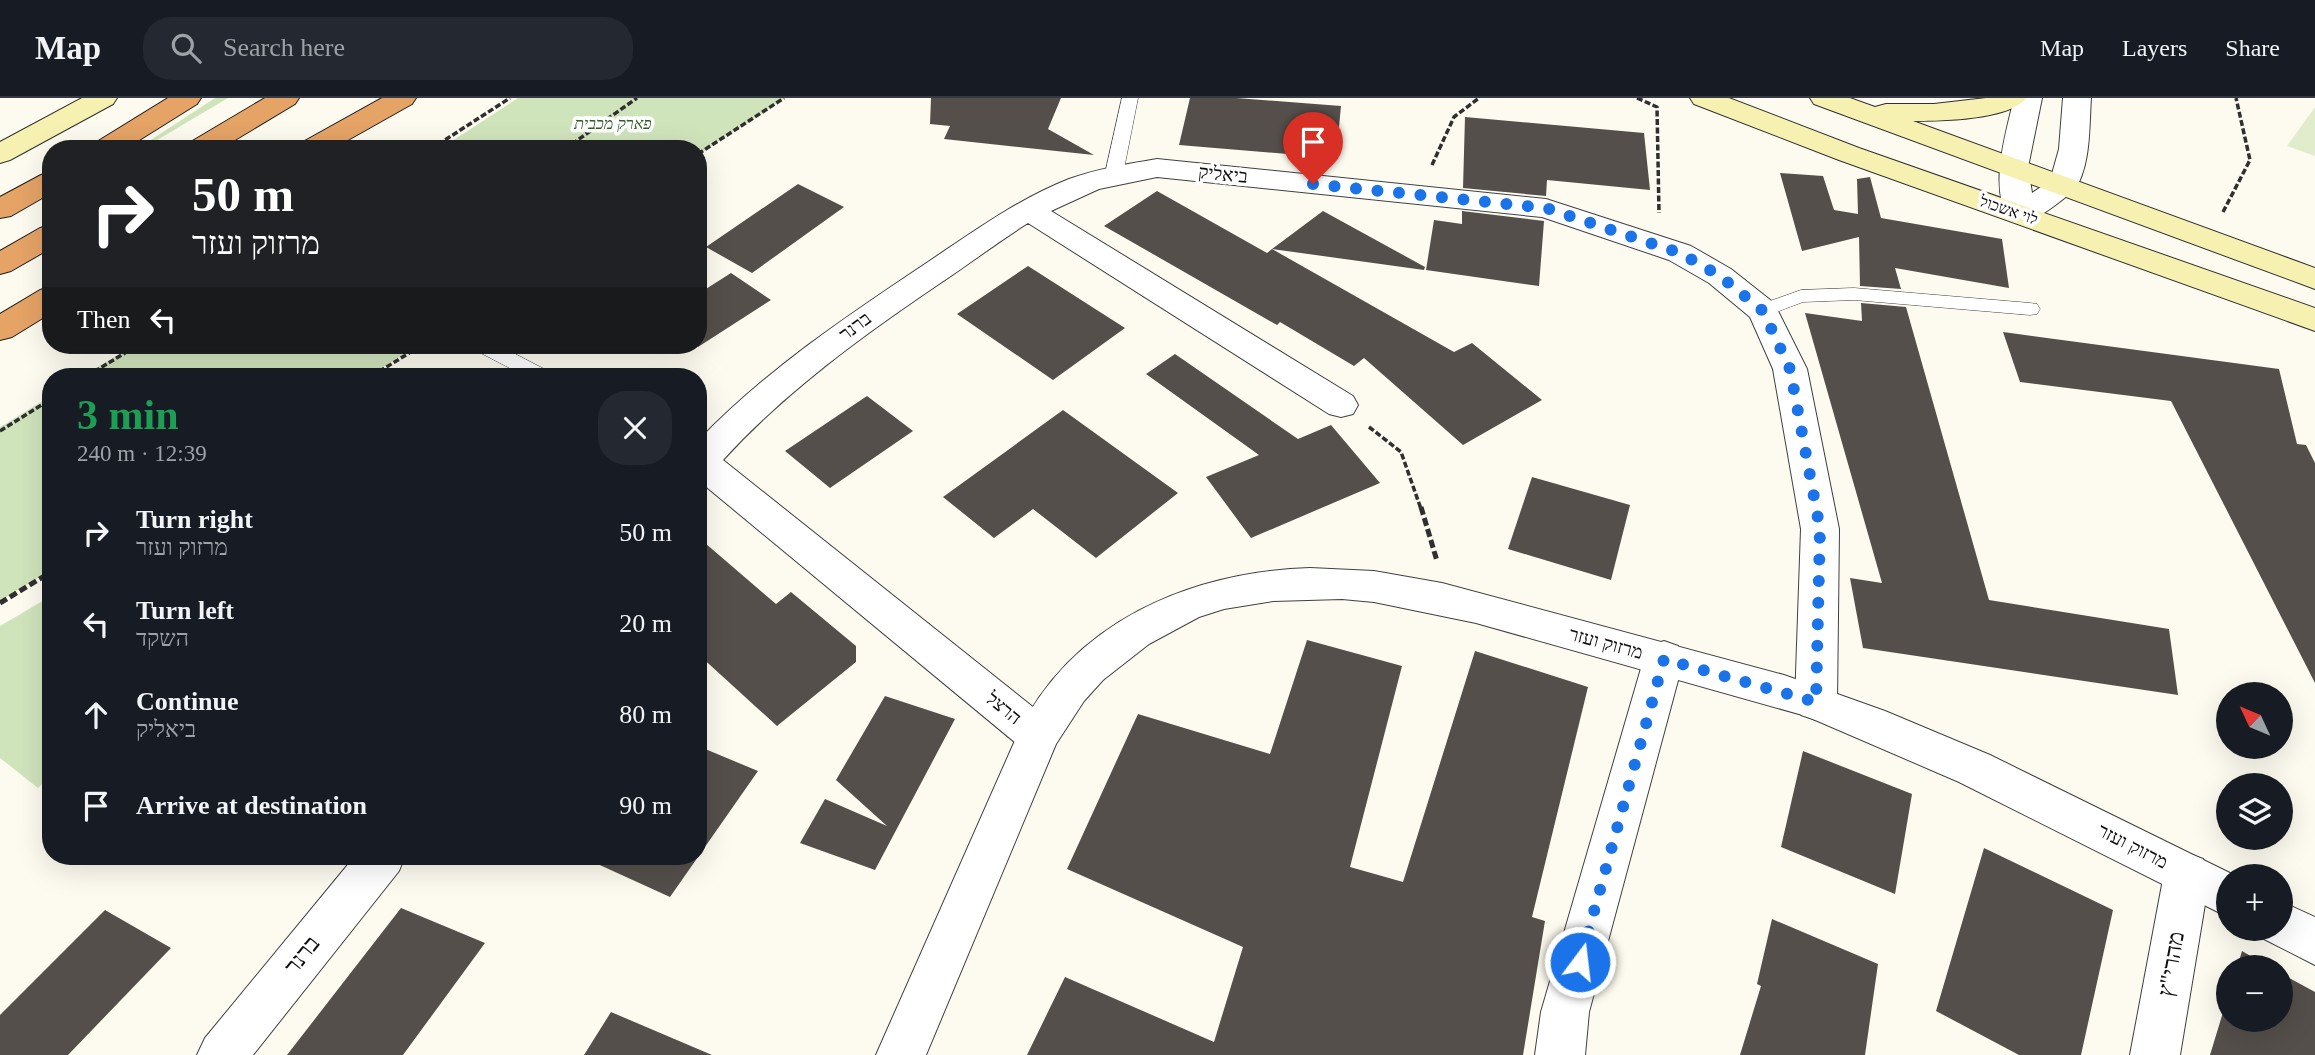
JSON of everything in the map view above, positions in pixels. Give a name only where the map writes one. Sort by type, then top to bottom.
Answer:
[{"type":"highway","points":[[119,140],[187,98]]},
{"type":"highway","points":[[214,140],[285,98]]},
{"type":"highway","points":[[310,140],[378,98]]},
{"type":"highway","points":[[327,140],[402,98]]},
{"type":"highway","points":[[0,209],[42,186]]},
{"type":"highway","points":[[0,264],[42,240]]},
{"type":"highway","points":[[0,329],[42,303]]},
{"type":"main road","points":[[0,154],[103,98]]},
{"type":"main road","name":"לוי אשכול","points":[[1704,98],[2315,320]]},
{"type":"main road","points":[[1824,98],[2315,279]]},
{"type":"main road","points":[[1855,110],[1950,111],[1984,107],[2012,98]]},
{"type":"street","points":[[2028,98],[2013,167],[2021,214],[2064,185],[2073,149],[2077,98]]},
{"type":"street","name":"ביאליק","points":[[1030,211],[1076,187],[1114,174],[1157,167],[1546,208],[1680,253],[1720,276],[1763,311]]},
{"type":"street","points":[[1030,211],[1341,405]]},
{"type":"street","name":"ברנר","points":[[707,454],[786,378],[881,307],[970,247],[1030,211]]},
{"type":"street","points":[[1763,311],[1790,369],[1820,529],[1816,702]]},
{"type":"street","name":"הרצל","points":[[707,468],[1038,736],[901,1055]]},
{"type":"street","name":"מרזוק ועזר","points":[[1038,736],[1050,712],[1070,687],[1118,645],[1159,620],[1212,596],[1314,582],[1359,586],[1444,599],[1816,702],[2000,781],[2216,889]]},
{"type":"street","points":[[1560,1055],[1566,1013],[1664,659]]},
{"type":"street","name":"ברנר","points":[[222,1055],[376,865]]},
{"type":"street","name":"מהרי\"ץ","points":[[2155,1055],[2187,874]]},
{"type":"street","points":[[2293,930],[2315,942]]},
{"type":"lane","points":[[1114,174],[1130,98]]},
{"type":"lane","points":[[1763,311],[1801,296],[1854,294],[2030,309]]},
{"type":"lane","points":[[499,354],[526,368]]},
{"type":"path","points":[[445,140],[510,98]]},
{"type":"path","points":[[578,140],[637,98]]},
{"type":"path","points":[[707,148],[784,98]]},
{"type":"path","points":[[1418,195],[1454,117],[1479,98]]},
{"type":"path","points":[[1637,98],[1657,107],[1659,245]]},
{"type":"path","points":[[2209,239],[2250,160],[2235,98]]},
{"type":"path","points":[[101,368],[123,354]]},
{"type":"path","points":[[385,368],[407,354]]},
{"type":"path","points":[[0,431],[42,405]]},
{"type":"path","points":[[1341,405],[1401,452],[1433,541],[1444,599]]},
{"type":"path","points":[[0,603],[42,577]]},
{"type":"green space","points":[[215,98],[228,98],[157,140],[151,140]]},
{"type":"green space","name":"פארק מכבית","points":[[518,98],[785,98],[707,149],[707,140],[454,140]]},
{"type":"green space","points":[[2315,107],[2315,156],[2287,146]]},
{"type":"green space","points":[[120,354],[404,354],[381,368],[96,368]]},
{"type":"green space","points":[[42,401],[42,575],[0,601],[0,427]]},
{"type":"green space","points":[[42,601],[42,784],[38,788],[0,758],[0,626]]},
{"type":"building","points":[[931,98],[1061,98],[1048,129],[1094,155],[944,139],[950,126],[930,124]]},
{"type":"building","points":[[1190,98],[1236,98],[1341,106],[1336,158],[1179,145]]},
{"type":"building","points":[[1465,117],[1644,133],[1650,190],[1547,180],[1546,196],[1463,188]]},
{"type":"building","points":[[1780,173],[1823,176],[1834,210],[1858,214],[1857,179],[1870,177],[1881,218],[2002,239],[2009,288],[1895,268],[1901,289],[1860,286],[1859,237],[1802,251]]},
{"type":"building","points":[[798,184],[844,207],[752,273],[707,246]]},
{"type":"building","points":[[1157,191],[1267,253],[1272,249],[1454,352],[1472,343],[1542,400],[1463,445],[1364,358],[1354,366],[1280,322],[1277,325],[1104,226]]},
{"type":"building","points":[[1323,211],[1425,267],[1424,270],[1272,249]]},
{"type":"building","points":[[1462,211],[1544,221],[1539,286],[1426,270],[1434,220],[1462,224]]},
{"type":"building","points":[[1028,266],[1125,328],[1053,380],[957,314]]},
{"type":"building","points":[[731,273],[771,300],[707,341],[707,288]]},
{"type":"building","points":[[1861,303],[1906,307],[1989,600],[2169,629],[2178,695],[1863,648],[1850,578],[1882,583],[1805,313],[1862,321]]},
{"type":"building","points":[[2003,332],[2279,369],[2297,444],[2306,445],[2315,463],[2315,683],[2171,401],[2020,382]]},
{"type":"building","points":[[1175,354],[1298,439],[1331,425],[1380,483],[1251,538],[1206,477],[1259,455],[1146,374]]},
{"type":"building","points":[[867,396],[913,431],[830,488],[785,451]]},
{"type":"building","points":[[1063,410],[1178,493],[1096,558],[1033,509],[994,538],[943,497]]},
{"type":"building","points":[[1532,477],[1630,505],[1611,580],[1508,549]]},
{"type":"building","points":[[707,545],[776,604],[791,592],[856,646],[856,662],[777,726],[707,662]]},
{"type":"building","points":[[1307,640],[1402,666],[1350,867],[1403,882],[1475,651],[1588,687],[1532,917],[1545,921],[1523,1055],[1027,1055],[1065,977],[1214,1042],[1243,947],[1067,869],[1138,714],[1270,754]]},
{"type":"building","points":[[885,696],[955,719],[875,870],[800,843],[825,799],[887,826],[836,780]]},
{"type":"building","points":[[707,750],[758,771],[707,844]]},
{"type":"building","points":[[1803,751],[1912,794],[1895,894],[1781,847]]},
{"type":"building","points":[[1984,848],[2113,910],[2081,1055],[2019,1055],[1936,1011]]},
{"type":"building","points":[[600,865],[692,865],[670,897]]},
{"type":"building","points":[[401,908],[485,943],[403,1055],[287,1055]]},
{"type":"building","points":[[105,910],[171,948],[68,1055],[0,1055],[0,1015]]},
{"type":"building","points":[[1772,919],[1878,964],[1865,1055],[1740,1055],[1761,986],[1757,984]]},
{"type":"building","points":[[2293,980],[2315,992],[2315,1055],[2210,1055],[2217,1032],[2293,1032]]},
{"type":"building","points":[[611,1012],[712,1055],[584,1055]]},
{"type":"route","points":[[1313,184],[1546,208],[1680,253],[1720,276],[1763,311],[1790,369],[1820,529],[1816,702],[1664,659],[1580,962]]}]
